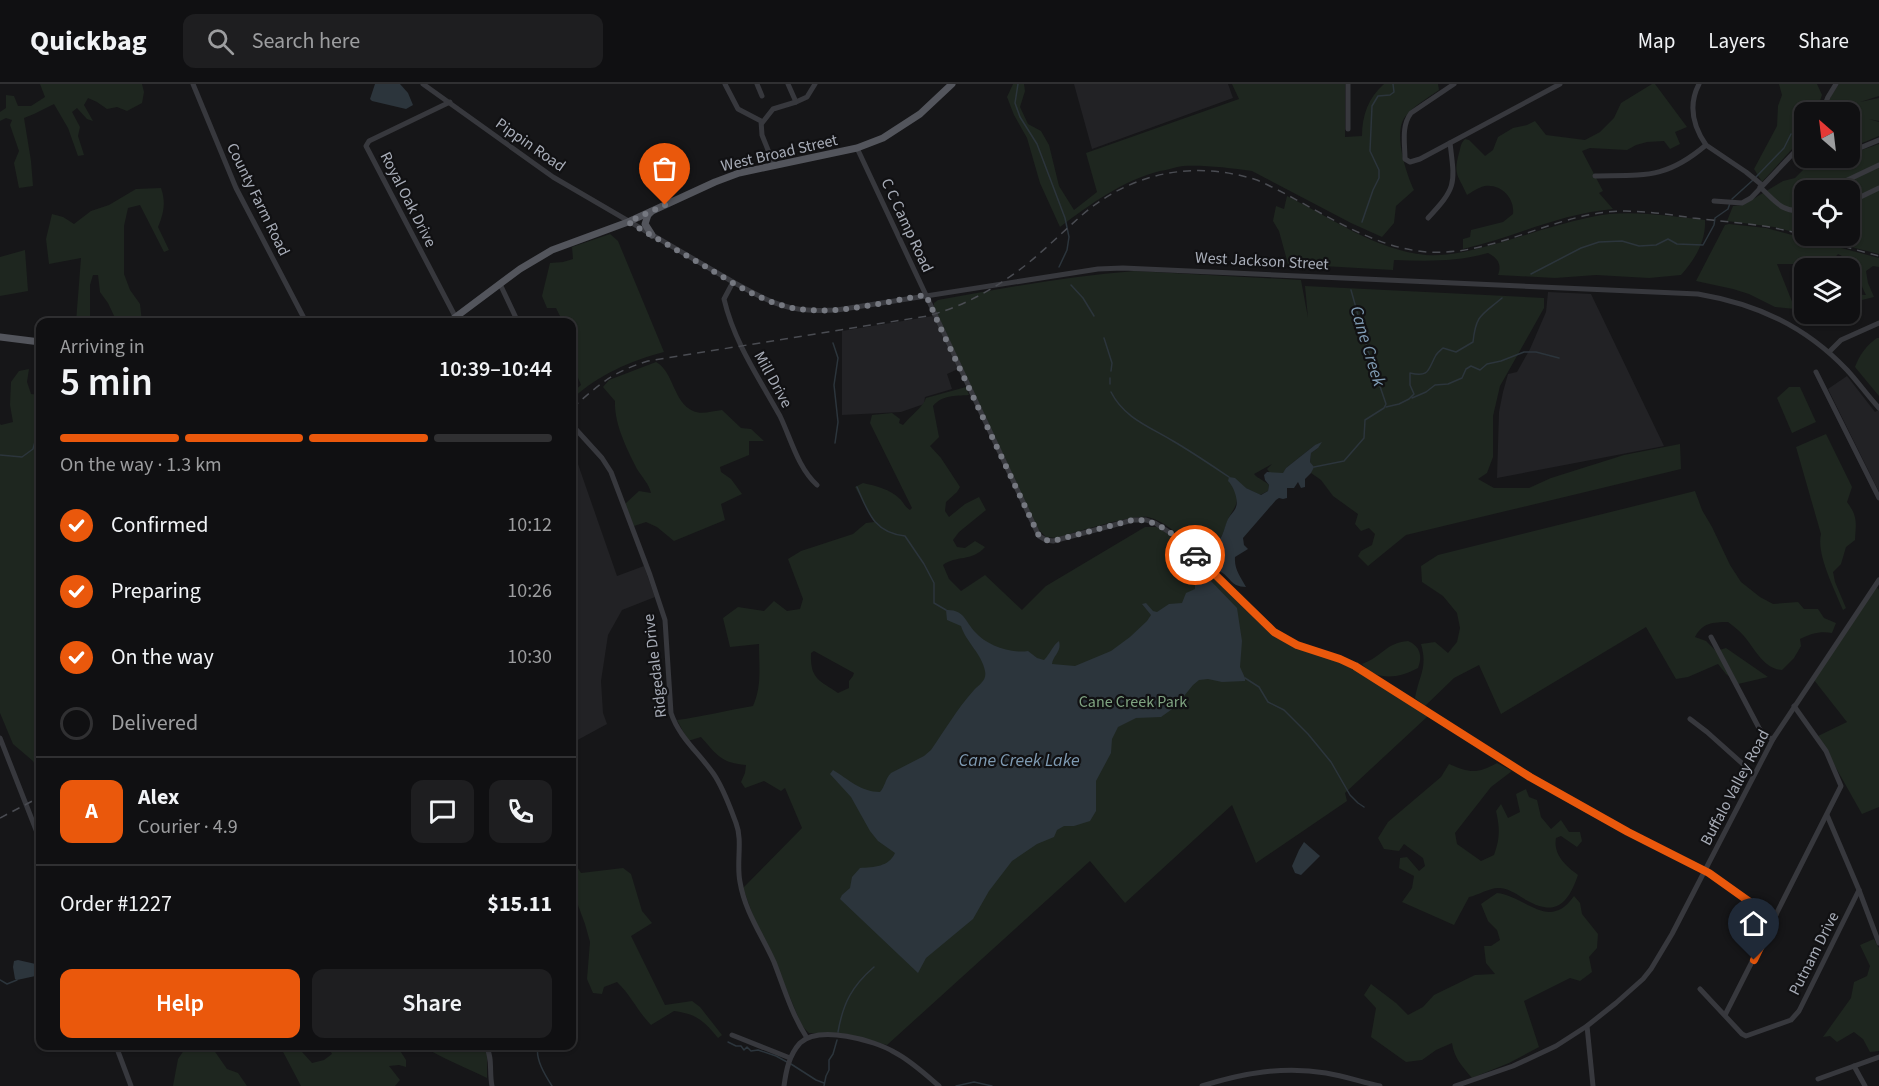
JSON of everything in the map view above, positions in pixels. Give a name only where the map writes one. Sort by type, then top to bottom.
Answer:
[{"type":"main road","name":"West Broad Street","points":[[455,318],[520,269],[552,250],[628,222],[739,173],[857,148],[884,138],[920,114],[952,84]]},
{"type":"main road","points":[[652,235],[645,224],[648,215],[654,210]]},
{"type":"main road","points":[[0,337],[36,342]]},
{"type":"street","name":"County Farm Road","points":[[193,84],[236,188],[304,318]]},
{"type":"street","name":"Pippin Road","points":[[423,84],[535,165],[628,222]]},
{"type":"street","points":[[725,84],[738,109],[759,119],[762,123]]},
{"type":"street","points":[[757,84],[762,96]]},
{"type":"street","points":[[788,84],[796,102]]},
{"type":"street","points":[[774,165],[762,135],[762,123],[773,110],[807,98],[815,84]]},
{"type":"street","points":[[1348,84],[1348,129]]},
{"type":"street","points":[[1454,84],[1411,113],[1406,120],[1405,159],[1410,162],[1420,159],[1560,84]]},
{"type":"street","points":[[1699,84],[1694,98],[1694,120],[1706,145],[1746,172],[1786,209],[1794,212]]},
{"type":"street","points":[[1826,102],[1836,84]]},
{"type":"street","name":"Royal Oak Drive","points":[[450,102],[369,141],[366,146],[451,318]]},
{"type":"street","points":[[1860,148],[1879,140]]},
{"type":"street","points":[[1428,218],[1452,188],[1454,179],[1450,143]]},
{"type":"street","points":[[1595,176],[1649,175],[1661,172],[1683,163],[1706,145]]},
{"type":"street","name":"C C Camp Road","points":[[857,148],[1039,536],[1053,541],[1133,520],[1155,523],[1172,534],[1274,632],[1297,645],[1355,666],[1530,777],[1716,878],[1754,905]]},
{"type":"street","points":[[1714,201],[1742,203],[1750,198],[1794,152]]},
{"type":"street","points":[[1848,180],[1879,165]]},
{"type":"street","points":[[1860,197],[1879,188]]},
{"type":"street","name":"West Jackson Street","points":[[628,222],[763,298],[785,307],[808,310],[837,310],[1098,269],[1123,268],[1698,294],[1722,298],[1777,317],[1802,332],[1829,352],[1879,408]]},
{"type":"street","name":"Mill Drive","points":[[733,282],[724,299],[741,345],[779,415],[807,476],[817,485]]},
{"type":"street","points":[[500,284],[505,290],[516,318]]},
{"type":"street","points":[[1829,352],[1841,340],[1879,323]]},
{"type":"street","points":[[1816,372],[1879,498]]},
{"type":"street","name":"Ridgedale Drive","points":[[576,431],[607,466],[650,575],[665,620],[671,713],[688,744],[714,775],[738,826],[739,879],[743,895],[750,916],[807,1038]]},
{"type":"street","name":"Buffalo Valley Road","points":[[1455,1086],[1534,1057],[1587,1026],[1629,992],[1651,969],[1667,944],[1773,739],[1879,580]]},
{"type":"street","points":[[1711,638],[1759,728],[1765,736],[1773,739]]},
{"type":"street","points":[[1725,1015],[1841,786],[1820,741],[1794,706]]},
{"type":"street","points":[[1690,719],[1715,738],[1754,774]]},
{"type":"street","points":[[0,738],[36,828]]},
{"type":"street","points":[[1827,815],[1879,943]]},
{"type":"street","name":"Putnam Drive","points":[[1700,989],[1746,1036],[1791,1020],[1796,1016],[1859,890]]},
{"type":"street","points":[[1754,905],[1776,915]]},
{"type":"street","points":[[1754,905],[1772,923]]},
{"type":"street","points":[[1587,1026],[1593,1086]]},
{"type":"street","points":[[732,1035],[790,1058]]},
{"type":"street","points":[[784,1086],[787,1065],[796,1048],[807,1038],[832,1035],[875,1043],[895,1052],[939,1086]]},
{"type":"street","points":[[118,1050],[131,1086]]},
{"type":"street","points":[[489,1050],[492,1086]]},
{"type":"street","points":[[1818,1079],[1879,1056]]},
{"type":"street","points":[[1854,1066],[1865,1086]]},
{"type":"street","points":[[1202,1086],[1251,1073],[1282,1070],[1326,1073],[1380,1086]]},
{"type":"shaded area","points":[[1074,84],[1228,84],[1233,98],[1092,149]]},
{"type":"shaded area","points":[[1548,292],[1591,294],[1664,446],[1497,478],[1499,412],[1503,392],[1508,374],[1517,372],[1530,349],[1546,312]]},
{"type":"shaded area","points":[[933,316],[958,369],[947,374],[952,389],[925,397],[924,404],[901,412],[842,415],[842,331]]},
{"type":"shaded area","points":[[1847,376],[1875,412],[1879,410],[1879,492],[1828,389]]},
{"type":"shaded area","points":[[576,458],[617,576],[644,566],[655,597],[622,610],[608,635],[601,681],[603,713],[607,724],[576,741]]},
{"type":"green space","points":[[40,84],[142,84],[144,92],[142,103],[127,111],[117,107],[107,109],[88,98],[84,105],[93,121],[87,119],[77,108],[72,112],[80,127],[78,136],[84,155],[78,156],[68,128],[54,104],[24,118],[33,186],[19,188],[14,163],[19,151],[10,125],[12,120],[6,118],[0,121],[0,112],[6,108],[6,95],[14,96],[18,106],[31,106],[45,97]]},
{"type":"green space","points":[[1013,84],[1024,84],[1025,91],[1020,107],[1028,124],[1041,131],[1049,145],[1059,186],[1074,210],[1097,192],[1086,153],[1239,99],[1232,84],[1345,84],[1345,137],[1362,136],[1367,108],[1374,95],[1384,84],[1438,84],[1439,90],[1412,109],[1402,124],[1400,143],[1414,190],[1396,206],[1394,223],[1382,237],[1252,171],[1200,166],[1177,167],[1146,175],[1096,201],[1060,227],[1040,183],[1027,138],[1007,97]]},
{"type":"green space","points":[[1655,84],[1687,127],[1675,132],[1680,144],[1670,149],[1664,141],[1647,142],[1627,150],[1590,148],[1582,151],[1603,191],[1599,193],[1613,209],[1555,221],[1463,249],[1463,239],[1470,237],[1471,230],[1503,222],[1513,214],[1510,198],[1497,187],[1483,187],[1467,195],[1457,171],[1457,160],[1465,139],[1469,140],[1485,156],[1493,150],[1498,137],[1513,128],[1535,121],[1546,135],[1585,140],[1600,132],[1614,118],[1621,103]]},
{"type":"green space","points":[[1779,84],[1817,84],[1822,95],[1820,102],[1794,102],[1794,147],[1762,182],[1754,169],[1777,126],[1778,106],[1782,95]]},
{"type":"green space","points":[[1839,84],[1879,84],[1879,96],[1860,102],[1831,102],[1829,101]]},
{"type":"green space","points":[[1879,98],[1879,121],[1869,119],[1879,122],[1879,136],[1860,144],[1860,102]]},
{"type":"green space","points":[[1879,144],[1879,254],[1847,246],[1860,246],[1860,180],[1794,180],[1794,232],[1774,227],[1727,221],[1733,206],[1743,205],[1783,181],[1795,178],[1805,168],[1860,168],[1860,151]]},
{"type":"green space","points":[[161,188],[164,208],[158,227],[169,250],[164,252],[140,205],[128,208],[124,226],[124,274],[130,290],[140,304],[142,318],[115,318],[100,292],[98,275],[93,275],[90,285],[90,318],[76,318],[81,258],[49,264],[46,239],[52,214],[63,217],[74,224],[91,211],[109,205],[136,189]]},
{"type":"green space","points":[[1287,196],[1371,240],[1407,252],[1426,255],[1445,255],[1470,250],[1562,224],[1605,215],[1648,214],[1705,220],[1705,228],[1699,250],[1681,275],[1649,278],[1596,275],[1555,278],[1498,275],[1500,268],[1498,262],[1488,253],[1430,261],[1394,260],[1393,270],[1288,264],[1279,231],[1273,221],[1276,206],[1284,209]]},
{"type":"green space","points":[[1725,225],[1766,228],[1794,235],[1794,246],[1834,246],[1879,258],[1879,267],[1873,266],[1866,271],[1874,297],[1860,300],[1860,295],[1866,295],[1860,282],[1860,258],[1844,258],[1838,254],[1835,258],[1794,258],[1794,264],[1777,264],[1794,309],[1775,307],[1749,294],[1696,281]]},
{"type":"green space","points":[[610,234],[618,241],[664,352],[615,370],[576,395],[576,389],[581,385],[576,373],[576,318],[561,318],[556,308],[547,308],[542,296],[550,263],[573,259],[572,247]]},
{"type":"green space","points":[[25,250],[28,291],[0,296],[0,257]]},
{"type":"green space","points":[[1135,271],[1301,280],[1308,318],[1305,286],[1544,298],[1544,308],[1500,386],[1493,416],[1493,457],[1487,473],[1478,479],[1494,488],[1529,488],[1551,478],[1624,455],[1680,444],[1681,469],[1406,535],[1368,566],[1358,556],[1361,551],[1372,545],[1375,534],[1369,528],[1361,531],[1355,524],[1358,514],[1333,496],[1321,480],[1311,473],[1313,467],[1310,462],[1311,453],[1318,448],[1315,445],[1286,468],[1284,473],[1270,473],[1267,469],[1272,464],[1254,474],[1269,485],[1268,491],[1260,495],[1246,488],[1237,498],[1222,535],[1214,545],[1213,567],[1197,546],[1195,548],[1167,526],[1148,517],[1117,521],[1056,538],[1046,537],[1038,529],[934,303],[938,300],[1037,283]]},
{"type":"green space","points":[[1879,338],[1879,396],[1855,367],[1864,351]]},
{"type":"green space","points":[[656,362],[667,373],[686,407],[700,413],[722,410],[741,428],[751,429],[764,441],[749,441],[749,455],[720,467],[721,472],[731,479],[742,494],[721,504],[725,520],[674,541],[657,527],[646,522],[634,526],[625,504],[639,491],[651,493],[622,436],[615,401],[603,387],[609,380]]},
{"type":"green space","points":[[29,369],[27,382],[31,394],[36,395],[36,767],[33,761],[13,744],[0,713],[0,424],[13,422],[10,405],[11,382],[19,371]]},
{"type":"green space","name":"Cane Creek Park","points":[[966,387],[969,395],[945,398],[933,406],[939,437],[930,446],[960,487],[946,502],[945,511],[949,517],[965,504],[979,497],[986,510],[959,532],[953,540],[957,547],[965,548],[975,541],[985,547],[975,555],[943,565],[949,579],[961,591],[985,575],[1022,610],[1046,586],[1145,527],[1159,527],[1175,538],[1277,637],[1297,647],[1348,664],[1428,716],[1345,793],[1347,801],[1256,863],[1232,805],[1125,903],[1090,861],[887,1045],[851,1035],[809,1033],[802,1026],[755,921],[743,888],[802,828],[785,788],[781,791],[764,781],[745,788],[741,782],[746,765],[720,757],[701,737],[688,741],[677,720],[753,706],[759,684],[759,644],[730,647],[723,618],[738,607],[764,611],[774,601],[787,611],[800,609],[803,599],[788,559],[801,551],[853,534],[866,523],[874,522],[855,487],[863,483],[883,488],[901,500],[907,508],[910,510],[912,508],[870,423],[872,415],[892,413],[900,419],[899,423],[903,425],[926,398]],"holes":[[[814,651],[854,673],[849,681],[849,688],[838,693],[814,674],[811,653]]]},
{"type":"green space","points":[[1789,387],[1800,387],[1816,422],[1792,433],[1777,398]]},
{"type":"green space","points":[[1826,434],[1852,487],[1847,502],[1855,520],[1855,540],[1846,547],[1841,564],[1833,572],[1846,608],[1843,610],[1824,562],[1820,542],[1821,534],[1796,447]]},
{"type":"green space","points":[[1695,491],[1702,510],[1741,582],[1773,604],[1798,602],[1804,609],[1818,609],[1824,618],[1836,623],[1832,633],[1815,633],[1800,639],[1801,646],[1794,658],[1782,670],[1775,669],[1764,662],[1741,633],[1728,622],[1705,626],[1695,637],[1706,641],[1716,651],[1726,648],[1768,677],[1738,684],[1718,664],[1688,677],[1676,679],[1646,627],[1501,714],[1479,665],[1454,678],[1425,706],[1415,698],[1424,659],[1421,644],[1435,642],[1448,653],[1457,642],[1460,628],[1457,613],[1443,596],[1422,582],[1421,566],[1438,555]]},
{"type":"green space","points":[[1877,587],[1879,590],[1879,807],[1862,814],[1818,736],[1847,722],[1814,680]]},
{"type":"green space","points":[[1408,641],[1419,652],[1418,668],[1396,676],[1381,676],[1374,674],[1362,664],[1394,644]]},
{"type":"green space","points":[[1497,763],[1512,771],[1491,787],[1455,833],[1457,844],[1481,861],[1494,855],[1499,833],[1496,811],[1501,804],[1508,818],[1520,812],[1516,794],[1526,789],[1529,797],[1537,800],[1541,817],[1551,829],[1561,820],[1569,832],[1580,832],[1582,841],[1577,847],[1561,836],[1556,838],[1558,855],[1578,875],[1570,894],[1560,905],[1545,907],[1536,905],[1514,892],[1500,888],[1492,889],[1469,897],[1454,925],[1402,902],[1412,888],[1414,876],[1399,868],[1400,858],[1407,857],[1419,871],[1425,866],[1423,858],[1404,844],[1399,851],[1384,849],[1378,838],[1388,822],[1441,777],[1449,764],[1479,771]]},
{"type":"green space","points":[[576,865],[581,873],[623,868],[631,874],[642,911],[652,923],[631,936],[665,1005],[692,1001],[700,1007],[722,1035],[718,1038],[699,1019],[674,1011],[651,1025],[617,982],[604,987],[602,994],[593,993],[587,979],[590,942],[576,900]]},
{"type":"green space","points":[[1497,893],[1508,895],[1546,912],[1556,911],[1565,906],[1574,896],[1580,903],[1582,914],[1598,934],[1597,948],[1589,957],[1592,972],[1580,981],[1570,978],[1524,1001],[1539,1047],[1509,1063],[1472,1078],[1457,1058],[1452,1043],[1422,1060],[1406,1062],[1371,1037],[1376,1008],[1364,995],[1371,984],[1408,1015],[1423,1007],[1434,995],[1475,975],[1495,974],[1486,963],[1484,946],[1491,946],[1500,940],[1497,930],[1488,921],[1481,904]]},
{"type":"green space","points":[[1874,939],[1879,948],[1879,1051],[1870,1052],[1863,1039],[1854,1032],[1837,1042],[1830,1036],[1823,1037],[1851,998],[1854,982],[1867,976],[1870,966],[1860,945]]},
{"type":"green space","points":[[184,1050],[214,1050],[227,1069],[238,1073],[247,1086],[173,1086],[178,1059]]},
{"type":"green space","points":[[282,1050],[302,1050],[312,1063],[324,1060],[332,1054],[330,1050],[400,1050],[406,1060],[406,1067],[389,1066],[400,1080],[395,1086],[301,1086]]},
{"type":"green space","points":[[430,1050],[484,1050],[487,1054],[487,1078]]},
{"type":"water","points":[[375,84],[400,84],[408,93],[413,105],[406,109],[372,101],[370,99]]},
{"type":"water","name":"Cane Creek Lake","points":[[1322,442],[1311,453],[1310,462],[1314,467],[1305,479],[1305,487],[1301,488],[1298,482],[1294,488],[1287,488],[1287,498],[1276,500],[1243,538],[1244,545],[1248,549],[1235,557],[1235,562],[1246,587],[1236,585],[1220,571],[1216,571],[1209,579],[1237,608],[1242,641],[1240,667],[1245,681],[1199,680],[1175,707],[1161,717],[1136,718],[1118,727],[1112,739],[1111,753],[1096,781],[1096,811],[1090,821],[1074,826],[1064,826],[1057,830],[1054,837],[1037,844],[1012,861],[989,891],[973,919],[926,958],[918,973],[840,899],[850,888],[852,877],[860,868],[885,864],[895,853],[878,841],[851,797],[830,774],[833,770],[861,787],[880,792],[891,773],[931,750],[962,705],[983,682],[985,674],[981,659],[961,626],[947,620],[946,610],[957,611],[980,637],[992,645],[1007,650],[1028,651],[1044,660],[1059,641],[1059,648],[1052,664],[1075,666],[1111,651],[1130,637],[1151,615],[1142,604],[1146,603],[1157,612],[1169,604],[1182,603],[1186,593],[1195,589],[1195,580],[1210,571],[1213,561],[1208,556],[1206,548],[1219,540],[1237,504],[1235,493],[1228,481],[1229,477],[1235,478],[1246,488],[1261,495],[1268,491],[1269,485],[1264,475],[1267,472],[1283,473],[1286,468]]},
{"type":"water","points":[[1304,842],[1320,856],[1301,875],[1295,873],[1292,866]]},
{"type":"water","points":[[14,961],[36,964],[36,976],[15,979]]},
{"type":"waterway","points":[[1018,84],[1015,103],[1020,117],[1037,144],[1065,218],[1069,237],[1067,250],[1059,267]]},
{"type":"waterway","name":"Cane Creek","points":[[1362,222],[1379,178],[1379,170],[1370,151],[1372,106],[1378,96],[1390,95],[1394,92],[1393,84]]},
{"type":"waterway","points":[[1756,177],[1784,148],[1791,134]]},
{"type":"waterway","points":[[1732,199],[1753,180]]},
{"type":"waterway","points":[[1531,274],[1581,248],[1599,242],[1622,241],[1639,246],[1656,245],[1668,239],[1677,244],[1703,245],[1714,225],[1715,218],[1728,209],[1730,203]]},
{"type":"waterway","points":[[1071,285],[1083,298],[1094,316]]},
{"type":"waterway","name":"Cane Creek","points":[[1314,467],[1344,461],[1364,438],[1365,420],[1384,408],[1386,404],[1351,290]]},
{"type":"waterway","points":[[1386,407],[1399,404],[1414,394],[1410,385],[1410,373],[1421,374],[1428,371],[1436,355],[1443,348],[1456,352],[1473,342],[1478,320],[1502,298]]},
{"type":"waterway","points":[[1104,338],[1112,363],[1111,371]]},
{"type":"waterway","points":[[833,343],[838,358],[834,385],[838,422],[835,443]]},
{"type":"waterway","points":[[1412,398],[1435,385],[1448,384],[1462,378],[1466,369],[1471,366],[1480,370],[1487,364],[1524,352],[1536,352],[1559,358]]},
{"type":"waterway","points":[[1110,378],[1110,384]]},
{"type":"waterway","points":[[1111,392],[1123,409],[1138,421],[1229,477]]},
{"type":"waterway","points":[[0,455],[22,457],[33,449],[36,438]]},
{"type":"waterway","points":[[857,487],[869,513],[879,526],[886,531],[905,536],[934,583],[934,603],[946,610]]},
{"type":"waterway","points":[[1245,678],[1259,687],[1268,702],[1284,710],[1308,734],[1331,762],[1350,795],[1364,807]]},
{"type":"waterway","points":[[838,1032],[843,1012],[854,988],[874,967]]},
{"type":"waterway","points":[[0,980],[7,984],[17,980]]},
{"type":"waterway","points":[[824,1086],[829,1070],[829,1060],[837,1040]]},
{"type":"waterway","points":[[728,1042],[741,1046],[744,1050],[747,1047],[751,1051],[758,1050],[787,1062]]},
{"type":"waterway","points":[[537,1050],[539,1061],[552,1086]]},
{"type":"waterway","points":[[791,1064],[824,1083]]},
{"type":"waterway","points":[[956,1086],[974,1082],[992,1086]]},
{"type":"railway","points":[[576,405],[607,380],[648,361],[927,316],[948,310],[977,297],[1015,273],[1101,200],[1143,180],[1187,171],[1210,171],[1257,180],[1376,240],[1418,251],[1466,250],[1583,216],[1629,211],[1770,227],[1879,256]]},
{"type":"railway","points":[[0,818],[36,799]]},
{"type":"way so far","points":[[665,205],[628,222],[733,282],[785,307],[837,310],[926,295],[1039,536],[1053,541],[1133,520],[1146,520],[1172,534],[1195,555]]},
{"type":"route","points":[[1195,555],[1274,632],[1297,645],[1355,666],[1530,777],[1628,832],[1709,873],[1754,905],[1772,923],[1754,960]]}]
